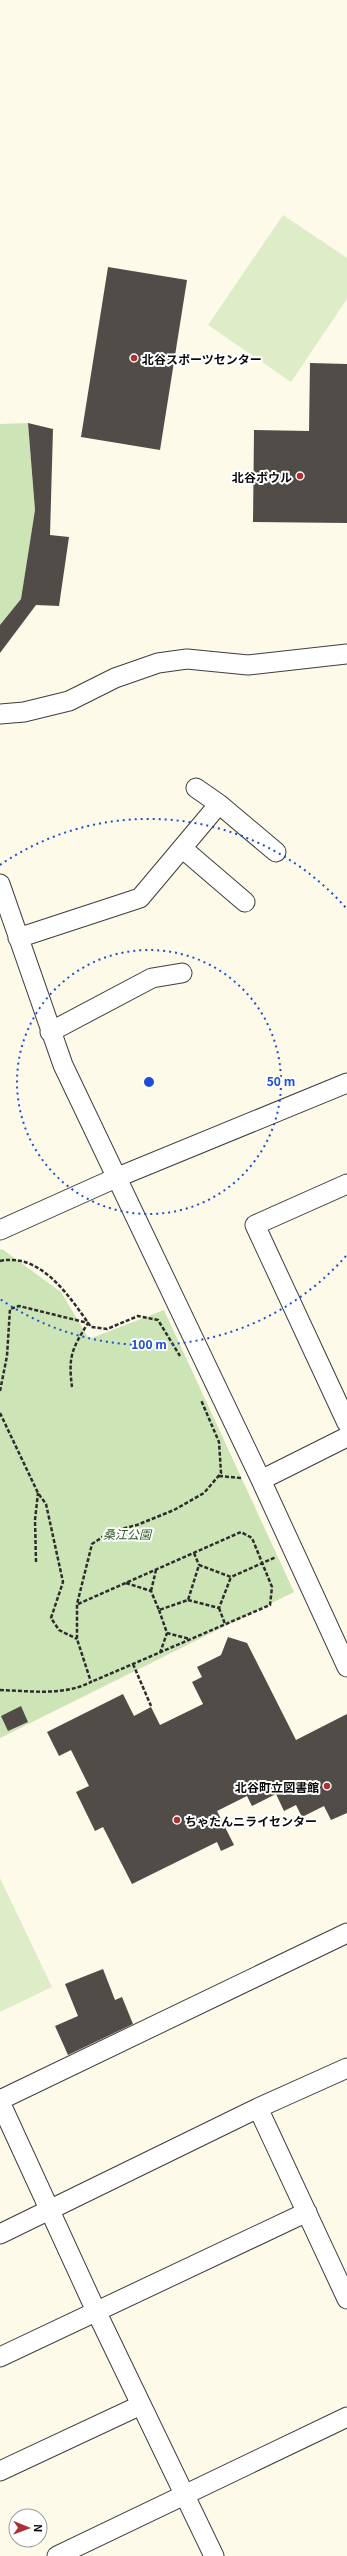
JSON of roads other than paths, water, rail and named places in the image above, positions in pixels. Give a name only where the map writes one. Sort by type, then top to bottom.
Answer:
[{"type":"street","points":[[0,714],[24,712],[69,701],[122,675],[158,663],[187,659],[248,665],[347,654]]},
{"type":"street","points":[[196,788],[219,804],[276,852]]},
{"type":"street","points":[[18,938],[140,898],[219,804]]},
{"type":"street","points":[[182,848],[244,902]]},
{"type":"street","points":[[0,884],[50,1032],[79,1098],[118,1177],[254,1479],[347,1667]]},
{"type":"street","points":[[50,1032],[152,978],[182,973]]},
{"type":"street","points":[[0,1230],[118,1177],[347,1083]]},
{"type":"street","points":[[347,1184],[255,1225],[347,1423]]},
{"type":"street","points":[[254,1479],[347,1437]]},
{"type":"street","points":[[214,2556],[96,2311],[0,2101],[347,1932]]},
{"type":"street","points":[[0,2234],[50,2211],[258,2108],[347,2068]]},
{"type":"street","points":[[258,2108],[347,2298]]},
{"type":"street","points":[[0,2357],[307,2212]]},
{"type":"street","points":[[0,2471],[141,2405]]},
{"type":"street","points":[[57,2556],[347,2417]]},
{"type":"place","name":"北谷スポーツセンター","points":[[134,358]]},
{"type":"place","name":"北谷ボウル","points":[[300,476]]},
{"type":"place","name":"北谷町立図書館","points":[[327,1786]]},
{"type":"place","name":"ちゃたんニライセンター","points":[[177,1820]]},
{"type":"park label","name":"桑江公園","points":[[127,1533]]}]
